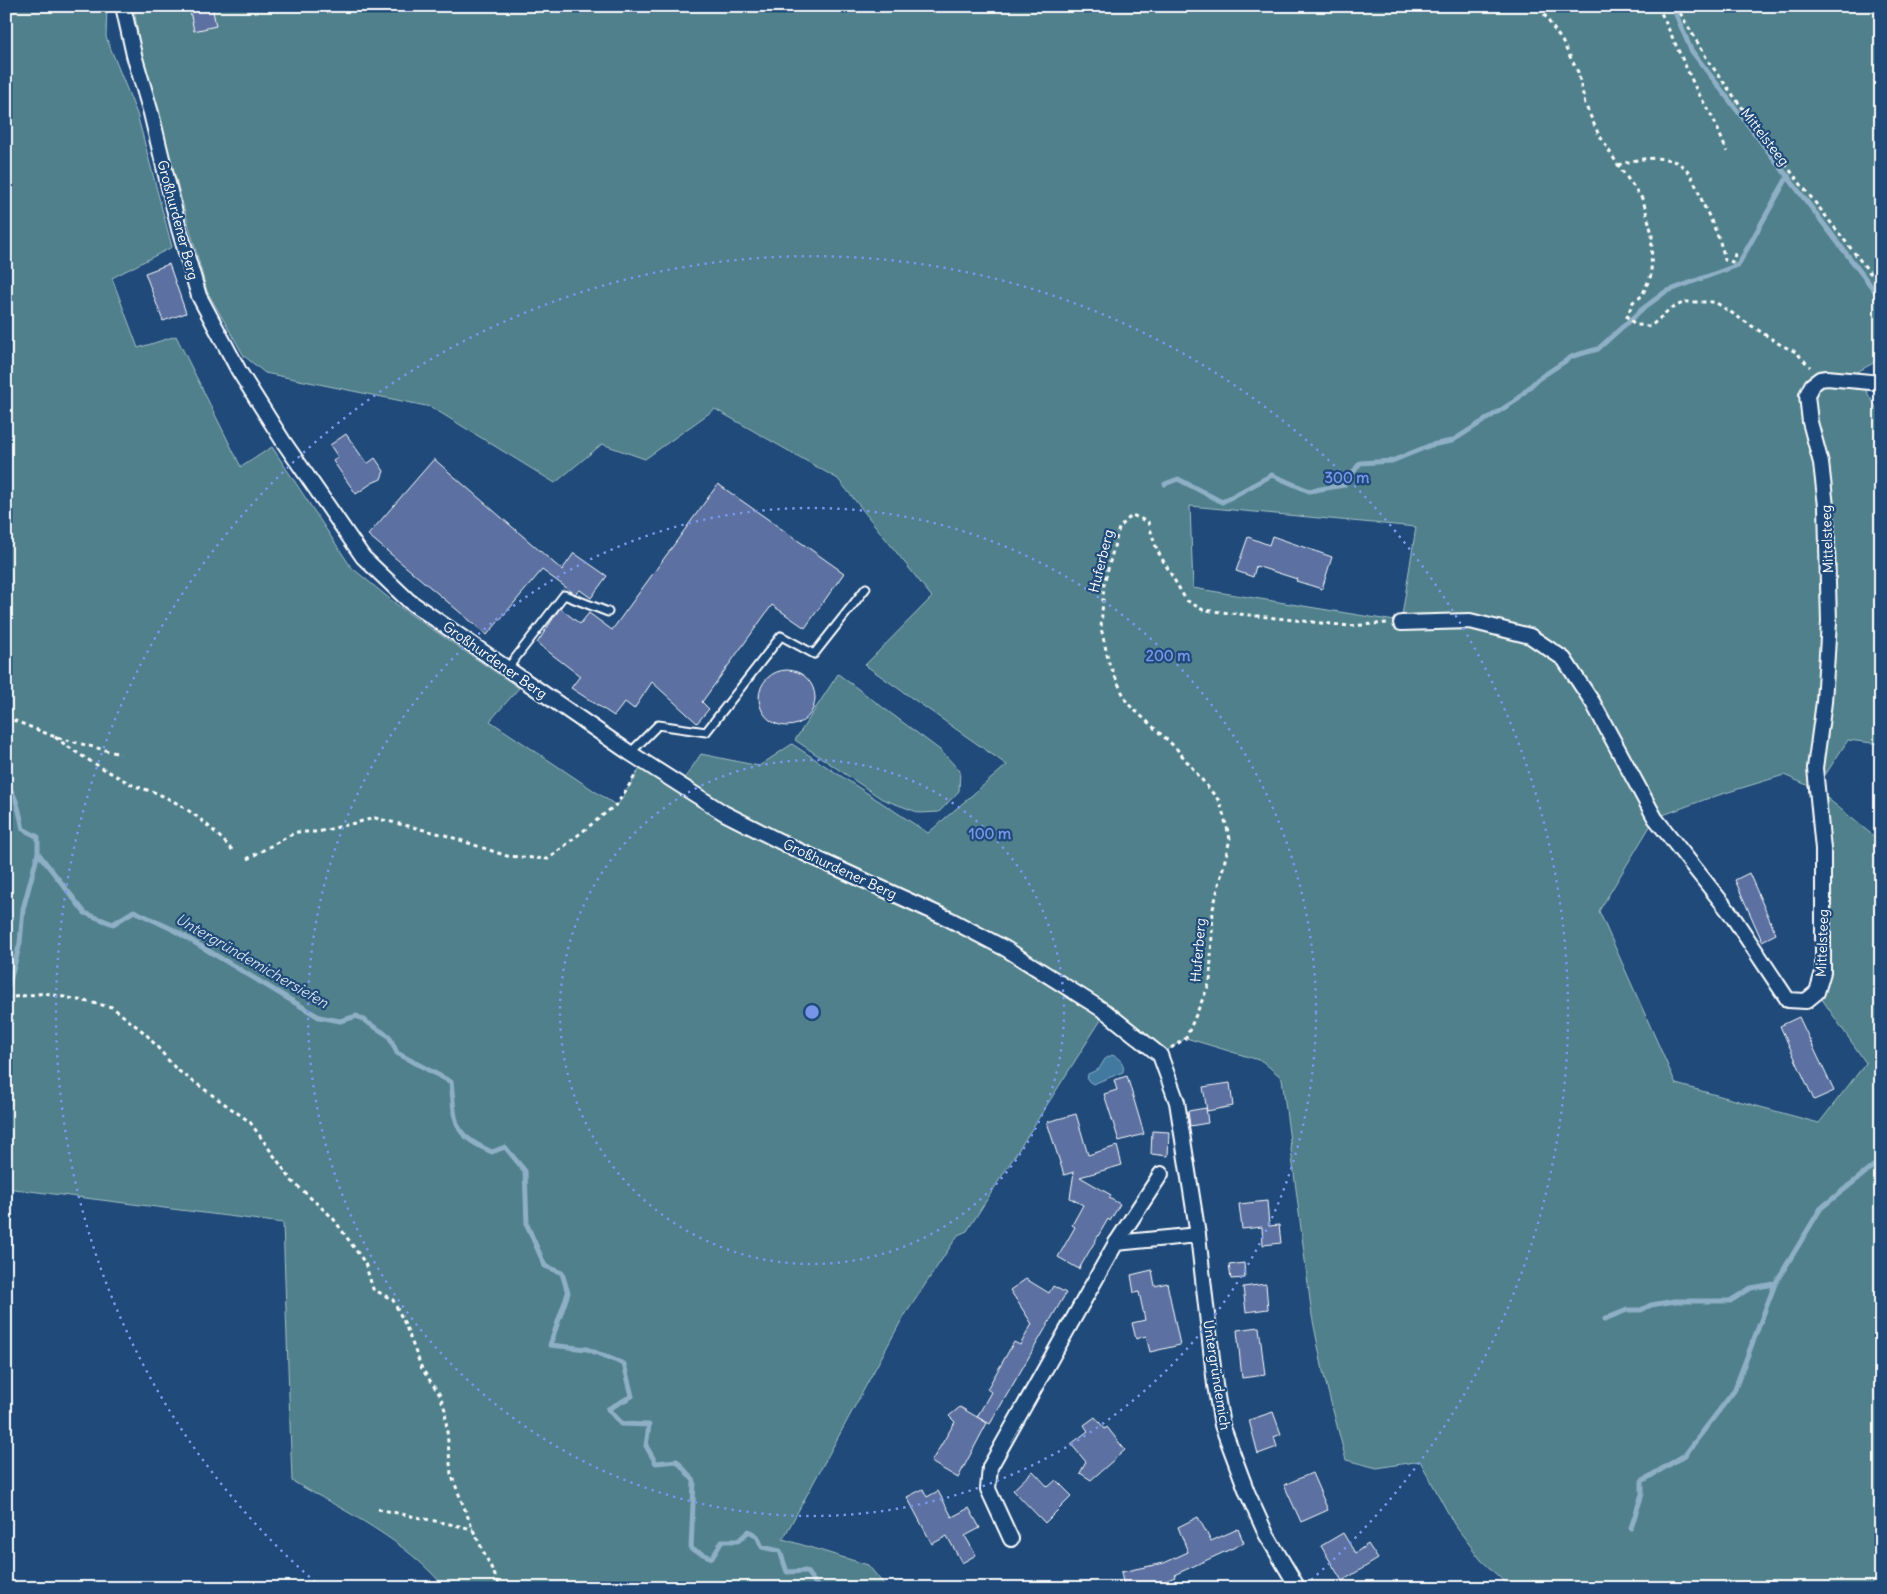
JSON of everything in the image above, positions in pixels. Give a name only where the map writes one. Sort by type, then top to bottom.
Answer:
[{"type":"street","name":"Großhurdener Berg","points":[[124,6],[134,55],[151,113],[188,265],[199,296],[217,334],[239,371],[283,441],[363,557],[409,601],[630,753],[724,813],[791,847],[949,919],[1006,949],[1106,1012],[1160,1055]]},
{"type":"street","points":[[1820,379],[1881,383]]},
{"type":"street","name":"Mittelsteeg","points":[[1401,622],[1470,621],[1530,636],[1564,659],[1593,703],[1655,818],[1731,914],[1788,1000],[1806,1001],[1817,992],[1823,972],[1822,849],[1815,768],[1824,702],[1829,622],[1826,506],[1821,463],[1810,422],[1807,394],[1812,385],[1820,379]]},
{"type":"street","name":"Untergründemich","points":[[1160,1055],[1177,1102],[1198,1235],[1215,1385],[1222,1425],[1247,1492],[1266,1534],[1298,1588]]},
{"type":"street","points":[[1012,1539],[988,1489],[990,1467],[1116,1243],[1161,1174]]},
{"type":"street","points":[[1116,1243],[1198,1235]]},
{"type":"lane","points":[[630,753],[658,725],[706,732],[781,636],[814,654],[866,588]]},
{"type":"lane","points":[[507,668],[564,595],[608,612]]},
{"type":"path","points":[[1545,6],[1545,16],[1562,41],[1578,72],[1585,104],[1595,126],[1618,165],[1643,200],[1652,234],[1650,275],[1642,296],[1633,302],[1627,317],[1636,325],[1651,326],[1670,309],[1685,302],[1715,302],[1780,345],[1796,352],[1820,379]]},
{"type":"path","points":[[1658,6],[1696,89],[1714,120],[1727,152]]},
{"type":"path","name":"Mittelsteeg","points":[[1676,6],[1709,62],[1757,128],[1881,287]]},
{"type":"path","points":[[1618,165],[1636,159],[1654,157],[1672,162],[1689,173],[1722,246],[1725,260],[1733,262],[1736,250]]},
{"type":"path","name":"Huferberg","points":[[1160,1055],[1186,1038],[1210,982],[1213,909],[1230,839],[1220,802],[1176,748],[1127,704],[1109,663],[1101,628],[1101,619],[1104,584],[1119,528],[1132,515],[1148,522],[1157,550],[1186,600],[1203,610],[1349,626],[1401,622]]},
{"type":"path","points":[[6,717],[55,737],[120,754]]},
{"type":"path","points":[[55,737],[104,771],[116,775],[128,784],[156,793],[195,814],[233,851]]},
{"type":"path","points":[[247,859],[296,832],[318,832],[375,818],[445,835],[506,856],[548,859],[617,804],[644,762]]},
{"type":"path","points":[[6,998],[45,993],[80,998],[112,1007],[146,1034],[176,1069],[250,1122],[292,1181],[333,1218],[365,1263],[373,1289],[393,1300],[405,1324],[422,1369],[442,1403],[452,1474],[473,1530],[501,1588]]},
{"type":"path","points":[[378,1509],[473,1530]]},
{"type":"green space","points":[[6,6],[107,6],[106,37],[137,114],[172,247],[112,278],[138,348],[176,336],[241,467],[272,447],[351,567],[401,608],[519,688],[490,721],[617,806],[644,762],[680,785],[701,754],[759,766],[792,744],[928,833],[1007,765],[865,665],[932,597],[838,479],[715,409],[645,459],[602,444],[555,483],[431,407],[265,373],[244,356],[207,291],[139,44],[134,6],[1881,6],[1881,359],[1855,373],[1881,415],[1881,744],[1848,740],[1816,789],[1881,842],[1881,1588],[1511,1588],[1481,1560],[1454,1524],[1420,1461],[1377,1468],[1346,1460],[1324,1376],[1312,1316],[1282,1078],[1262,1061],[1186,1038],[1160,1055],[1106,1012],[967,1231],[958,1235],[901,1321],[783,1539],[868,1565],[887,1588],[445,1588],[430,1571],[394,1541],[353,1515],[292,1481],[283,1223],[6,1188]],"holes":[[[1190,506],[1416,527],[1401,622],[1193,588]],[[1784,775],[1816,789],[1821,982],[1817,992],[1866,1063],[1819,1123],[1676,1084],[1599,911],[1655,818],[1709,798]]]},
{"type":"green space","points":[[838,674],[940,750],[960,771],[959,791],[939,812],[920,813],[882,799],[795,740]]},
{"type":"water","points":[[1112,1055],[1121,1062],[1123,1072],[1093,1084],[1087,1080],[1088,1074],[1099,1069],[1105,1059]]},
{"type":"building","points":[[189,6],[212,6],[216,26],[194,31]]},
{"type":"building","points":[[169,264],[186,313],[163,321],[145,273]]},
{"type":"building","points":[[346,434],[367,464],[375,458],[384,471],[381,479],[356,494],[333,461],[338,457],[330,445]]},
{"type":"building","points":[[434,459],[562,570],[574,553],[607,576],[591,598],[580,590],[575,594],[542,570],[487,635],[368,535]]},
{"type":"building","points":[[718,484],[844,573],[805,628],[772,605],[702,702],[709,709],[697,723],[652,682],[634,709],[625,702],[614,716],[571,688],[580,676],[537,643],[560,608],[580,624],[589,613],[612,630]]},
{"type":"building","points":[[1272,536],[1332,557],[1322,589],[1256,566],[1253,577],[1236,571],[1248,537],[1269,545]]},
{"type":"building","points":[[781,670],[793,670],[803,674],[811,682],[815,698],[811,714],[803,722],[793,726],[781,726],[771,722],[763,714],[759,704],[759,692],[763,682],[771,674]]},
{"type":"building","points":[[1749,873],[1776,934],[1762,941],[1735,880]]},
{"type":"building","points":[[1799,1017],[1834,1091],[1814,1100],[1780,1026]]},
{"type":"building","points":[[1127,1076],[1144,1134],[1119,1141],[1104,1094],[1117,1090],[1114,1080]]},
{"type":"building","points":[[1230,1083],[1233,1106],[1207,1111],[1203,1087]]},
{"type":"building","points":[[1206,1108],[1208,1123],[1190,1126],[1188,1111]]},
{"type":"building","points":[[1076,1114],[1088,1155],[1117,1146],[1122,1165],[1080,1177],[1111,1195],[1109,1198],[1120,1204],[1110,1221],[1108,1219],[1079,1269],[1058,1257],[1075,1227],[1072,1225],[1083,1205],[1070,1198],[1074,1172],[1064,1175],[1047,1122]]},
{"type":"building","points":[[1152,1131],[1169,1132],[1168,1156],[1151,1154]]},
{"type":"building","points":[[1267,1201],[1269,1226],[1279,1225],[1281,1243],[1263,1245],[1262,1227],[1242,1229],[1239,1204]]},
{"type":"building","points":[[1244,1263],[1245,1278],[1231,1279],[1229,1265]]},
{"type":"building","points":[[1152,1270],[1155,1286],[1167,1283],[1180,1345],[1150,1352],[1146,1336],[1136,1339],[1132,1323],[1145,1320],[1139,1292],[1134,1293],[1131,1275]]},
{"type":"building","points":[[1026,1279],[1049,1293],[1053,1286],[1066,1293],[990,1424],[977,1417],[991,1392],[987,1389],[1014,1342],[1020,1345],[1032,1324],[1010,1290]]},
{"type":"building","points":[[1266,1284],[1268,1309],[1246,1312],[1243,1287]]},
{"type":"building","points":[[1259,1327],[1265,1375],[1242,1378],[1237,1330]]},
{"type":"building","points":[[960,1407],[987,1423],[958,1478],[931,1462],[955,1422],[949,1416]]},
{"type":"building","points":[[1273,1412],[1281,1434],[1274,1437],[1277,1447],[1258,1454],[1249,1420]]},
{"type":"building","points":[[1095,1417],[1105,1429],[1107,1427],[1125,1450],[1091,1480],[1080,1473],[1086,1462],[1071,1444],[1088,1431],[1084,1425]]},
{"type":"building","points":[[1033,1471],[1048,1487],[1056,1480],[1072,1496],[1045,1523],[1013,1490]]},
{"type":"building","points":[[1312,1473],[1328,1510],[1301,1522],[1284,1485]]},
{"type":"building","points":[[923,1489],[927,1497],[938,1491],[952,1517],[969,1508],[980,1528],[965,1536],[976,1555],[962,1563],[947,1536],[932,1544],[907,1497]]},
{"type":"building","points":[[1198,1517],[1211,1541],[1238,1529],[1244,1543],[1174,1575],[1175,1577],[1168,1580],[1124,1588],[1121,1572],[1164,1563],[1188,1552],[1178,1527]]},
{"type":"building","points":[[1343,1533],[1355,1553],[1368,1544],[1378,1559],[1342,1581],[1321,1546]]},
{"type":"waterway","points":[[1675,12],[1691,50],[1881,299]]},
{"type":"waterway","points":[[1165,484],[1178,479],[1222,502],[1272,475],[1309,491],[1344,485],[1360,463],[1392,461],[1431,445],[1452,441],[1515,401],[1538,379],[1573,356],[1598,349],[1640,311],[1665,292],[1738,265],[1788,176]]},
{"type":"waterway","name":"Untergründemichersiefen","points":[[6,785],[15,799],[23,829],[38,837],[38,853],[85,913],[113,924],[134,911],[172,929],[319,1017],[340,1021],[357,1016],[389,1036],[397,1053],[451,1082],[455,1117],[462,1132],[469,1139],[492,1152],[505,1147],[525,1171],[527,1225],[545,1266],[562,1273],[568,1293],[550,1345],[587,1349],[624,1364],[632,1396],[608,1409],[621,1424],[649,1425],[646,1446],[656,1463],[677,1461],[694,1481],[691,1549],[712,1558],[722,1541],[738,1541],[749,1531],[757,1536],[762,1547],[780,1551],[787,1572],[806,1571],[819,1588]]},
{"type":"waterway","points":[[9,985],[20,943],[23,909],[38,853]]},
{"type":"waterway","points":[[1631,1528],[1642,1494],[1642,1481],[1685,1455],[1734,1391],[1775,1284],[1821,1208],[1881,1160]]},
{"type":"waterway","points":[[1605,1319],[1627,1310],[1641,1310],[1651,1305],[1675,1301],[1730,1301],[1751,1288],[1775,1284]]}]
